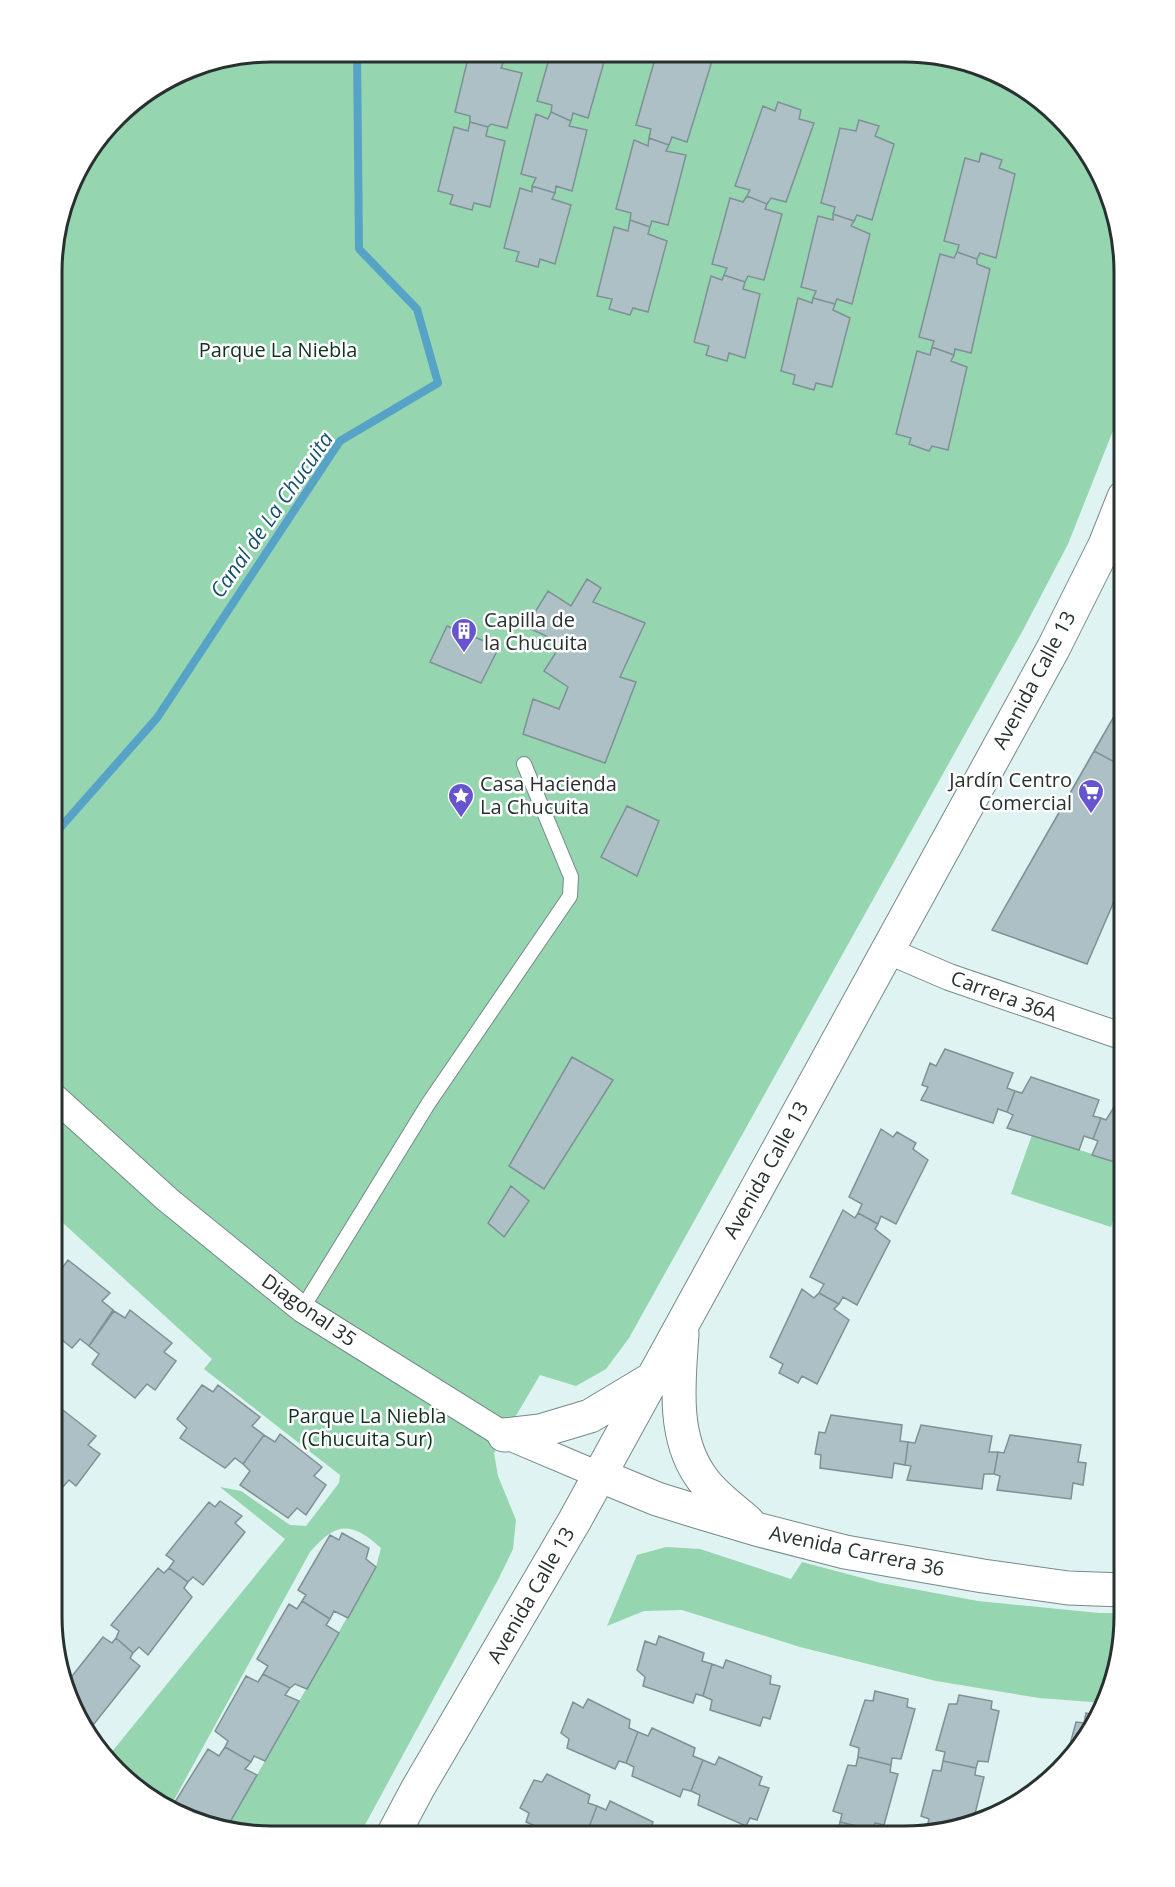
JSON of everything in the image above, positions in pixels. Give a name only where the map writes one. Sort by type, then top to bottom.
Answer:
[{"type":"main road","name":"Avenida Calle 13","points":[[397,1826],[561,1544],[654,1377],[1053,649],[1114,523]]},
{"type":"main road","points":[[683,1322],[679,1380],[680,1422],[686,1448],[698,1473],[717,1495],[756,1529]]},
{"type":"main road","points":[[504,1435],[540,1431],[590,1416],[654,1377]]},
{"type":"main road","name":"Avenida Carrera 36","points":[[599,1475],[657,1499],[756,1529],[845,1552],[1068,1588],[1113,1590]]},
{"type":"street","name":"Carrera 36A","points":[[886,950],[949,977],[1113,1034]]},
{"type":"street","name":"Diagonal 35","points":[[62,1105],[168,1200],[302,1309],[504,1435],[599,1475]]},
{"type":"lane","points":[[302,1309],[428,1104],[570,896],[571,877],[524,764]]},
{"type":"green space","points":[[258,62],[917,62],[931,63],[971,73],[996,83],[1020,97],[1052,123],[1078,155],[1092,179],[1106,217],[1112,244],[1114,272],[1114,428],[1068,544],[1023,630],[629,1338],[606,1369],[576,1386],[540,1375],[494,1453],[498,1476],[516,1520],[513,1549],[364,1826],[272,1826],[231,1821],[376,1567],[381,1548],[352,1529],[336,1530],[319,1542],[310,1552],[174,1801],[144,1782],[112,1752],[285,1539],[220,1487],[241,1491],[290,1525],[306,1526],[339,1483],[340,1475],[204,1369],[212,1359],[62,1222],[62,258],[63,244],[73,204],[83,179],[97,155],[133,114],[155,97],[179,83],[217,69]]},
{"type":"green space","points":[[1032,1135],[1113,1161],[1113,1220],[1111,1227],[1011,1194]]},
{"type":"green space","points":[[666,1547],[700,1549],[791,1579],[802,1562],[881,1583],[978,1601],[1113,1613],[1112,1643],[1106,1670],[1094,1702],[1039,1698],[936,1681],[800,1647],[682,1610],[644,1611],[607,1626],[637,1555]]},
{"type":"building","points":[[467,62],[504,62],[501,68],[522,73],[507,128],[491,124],[488,127],[470,122],[470,116],[455,112]]},
{"type":"building","points":[[548,62],[604,62],[588,118],[573,113],[571,121],[551,112],[552,105],[537,101]]},
{"type":"building","points":[[654,62],[712,62],[687,142],[672,137],[669,145],[649,138],[651,129],[636,125]]},
{"type":"building","points":[[778,102],[801,110],[799,119],[814,123],[786,202],[771,198],[767,204],[747,196],[750,190],[735,186],[763,106],[775,111]]},
{"type":"building","points":[[551,112],[571,121],[569,126],[587,130],[572,191],[556,186],[555,193],[532,186],[536,178],[521,174],[536,114],[548,119]]},
{"type":"building","points":[[859,120],[879,126],[875,136],[894,144],[872,220],[857,215],[854,221],[833,214],[835,207],[821,203],[840,128],[856,131]]},
{"type":"building","points":[[470,122],[488,127],[486,136],[505,141],[490,207],[474,203],[472,210],[450,204],[453,195],[438,191],[454,127],[468,131]]},
{"type":"building","points":[[649,138],[669,145],[666,151],[686,155],[668,225],[652,221],[650,227],[630,220],[631,213],[616,209],[634,140],[648,146]]},
{"type":"building","points":[[981,153],[1002,160],[999,168],[1015,174],[996,258],[980,253],[977,259],[957,252],[959,245],[944,241],[965,158],[979,162]]},
{"type":"building","points":[[532,186],[555,193],[552,199],[571,205],[555,264],[540,259],[538,267],[516,261],[519,252],[504,248],[520,188],[532,192]]},
{"type":"building","points":[[747,196],[767,204],[765,209],[782,214],[764,280],[748,276],[745,282],[724,275],[727,268],[712,264],[730,198],[743,202]]},
{"type":"building","points":[[833,214],[854,221],[851,226],[870,234],[852,304],[837,299],[835,304],[813,298],[816,291],[801,287],[818,216],[833,220]]},
{"type":"building","points":[[630,220],[650,227],[648,234],[667,241],[648,312],[633,308],[630,315],[609,309],[612,299],[597,296],[614,227],[628,231]]},
{"type":"building","points":[[957,252],[977,259],[977,264],[990,269],[971,353],[955,349],[954,355],[932,347],[934,341],[919,337],[940,254],[954,258]]},
{"type":"building","points":[[724,275],[745,282],[743,289],[760,294],[745,358],[729,353],[727,361],[706,355],[709,346],[694,342],[711,276],[722,280]]},
{"type":"building","points":[[798,298],[812,303],[813,298],[835,304],[833,310],[850,318],[832,387],[816,383],[814,390],[793,384],[795,375],[781,371]]},
{"type":"building","points":[[932,347],[954,355],[951,361],[967,367],[948,450],[932,446],[929,451],[909,444],[911,438],[896,434],[917,351],[930,355]]},
{"type":"building","points":[[587,579],[601,588],[593,602],[645,623],[620,677],[636,682],[605,763],[523,734],[533,699],[559,709],[568,687],[544,671],[562,643],[526,627],[548,591],[571,606]]},
{"type":"building","name":"Capilla de la Chucuita","points":[[447,626],[499,647],[481,683],[430,662]]},
{"type":"building","name":"Jardín Centro Comercial","points":[[1114,717],[1114,902],[1087,964],[992,930]]},
{"type":"building","points":[[1114,717],[1114,762],[1094,751]]},
{"type":"building","name":"Jardín Centro Comercial","points":[[1094,751],[1114,762],[1114,902],[1087,964],[992,930]]},
{"type":"building","points":[[627,806],[659,821],[637,876],[601,857]]},
{"type":"building","points":[[945,1049],[1013,1073],[1007,1088],[1015,1091],[1007,1112],[998,1109],[993,1123],[921,1100],[928,1087],[922,1085],[930,1063],[936,1066]]},
{"type":"building","points":[[572,1057],[613,1080],[544,1189],[509,1166]]},
{"type":"building","points":[[1031,1077],[1099,1100],[1093,1116],[1101,1118],[1093,1139],[1084,1136],[1079,1150],[1007,1128],[1013,1115],[1007,1112],[1015,1091],[1022,1093]]},
{"type":"building","points":[[1113,1108],[1113,1162],[1092,1155],[1098,1141],[1093,1139],[1101,1118],[1106,1120]]},
{"type":"building","points":[[881,1129],[893,1137],[897,1132],[916,1143],[913,1149],[928,1160],[896,1224],[881,1216],[878,1224],[858,1213],[862,1204],[849,1197]]},
{"type":"building","points":[[511,1186],[529,1201],[504,1237],[488,1223]]},
{"type":"building","points":[[843,1210],[855,1218],[858,1213],[878,1224],[875,1229],[890,1241],[857,1305],[843,1297],[839,1304],[819,1293],[824,1284],[810,1277]]},
{"type":"building","points":[[68,1260],[110,1293],[102,1301],[113,1310],[89,1346],[80,1339],[72,1348],[62,1340],[62,1268]]},
{"type":"building","points":[[802,1289],[814,1298],[819,1293],[839,1304],[834,1309],[849,1320],[817,1384],[802,1376],[798,1383],[779,1373],[783,1364],[770,1357]]},
{"type":"building","points":[[130,1310],[172,1343],[164,1352],[176,1361],[155,1390],[147,1384],[135,1398],[92,1364],[99,1354],[89,1346],[114,1311],[125,1318]]},
{"type":"building","points":[[202,1385],[213,1392],[218,1385],[260,1417],[252,1426],[264,1435],[243,1464],[235,1458],[225,1468],[180,1438],[187,1428],[177,1419]]},
{"type":"building","points":[[62,1409],[96,1436],[88,1445],[100,1454],[76,1486],[69,1480],[62,1488]]},
{"type":"building","points":[[831,1415],[902,1425],[900,1441],[908,1442],[905,1465],[894,1463],[892,1478],[820,1468],[821,1455],[815,1454],[819,1432],[825,1433]]},
{"type":"building","points":[[921,1425],[992,1436],[989,1452],[998,1452],[994,1474],[984,1474],[982,1489],[907,1480],[911,1466],[905,1465],[908,1442],[915,1443]]},
{"type":"building","points":[[280,1434],[322,1467],[314,1476],[326,1485],[306,1515],[297,1508],[288,1518],[240,1485],[250,1471],[243,1464],[264,1435],[275,1442]]},
{"type":"building","points":[[1010,1435],[1081,1445],[1078,1462],[1086,1463],[1083,1485],[1073,1483],[1071,1499],[997,1490],[1000,1476],[994,1474],[998,1452],[1004,1453]]},
{"type":"building","points":[[220,1501],[242,1516],[235,1523],[245,1532],[203,1585],[193,1577],[188,1582],[169,1568],[174,1561],[166,1555],[209,1502],[215,1507]]},
{"type":"building","points":[[342,1533],[369,1548],[366,1559],[376,1567],[348,1618],[334,1611],[330,1619],[302,1601],[306,1595],[298,1590],[330,1535],[339,1540]]},
{"type":"building","points":[[158,1568],[164,1573],[169,1568],[188,1582],[184,1588],[192,1597],[148,1655],[139,1647],[133,1653],[116,1638],[119,1631],[111,1625]]},
{"type":"building","points":[[302,1601],[330,1619],[326,1625],[339,1633],[307,1689],[295,1684],[290,1688],[263,1674],[268,1666],[257,1659],[289,1604],[297,1609]]},
{"type":"building","points":[[659,1636],[704,1653],[702,1661],[712,1664],[703,1696],[696,1694],[693,1703],[643,1686],[645,1677],[637,1670],[645,1641],[656,1645]]},
{"type":"building","points":[[103,1637],[112,1643],[116,1638],[133,1653],[130,1658],[140,1666],[94,1724],[83,1708],[71,1677]]},
{"type":"building","points":[[726,1660],[771,1676],[770,1684],[780,1686],[770,1719],[763,1717],[760,1726],[710,1710],[712,1700],[703,1696],[712,1664],[723,1668]]},
{"type":"building","points":[[263,1674],[290,1688],[285,1695],[299,1701],[265,1761],[254,1756],[251,1762],[225,1747],[228,1741],[215,1731],[246,1676],[258,1682]]},
{"type":"building","points":[[875,1691],[908,1699],[907,1707],[915,1709],[901,1759],[892,1758],[891,1765],[858,1757],[859,1748],[850,1745],[865,1700],[873,1701]]},
{"type":"building","points":[[959,1695],[992,1701],[991,1709],[999,1711],[988,1762],[978,1761],[976,1768],[943,1761],[945,1752],[936,1750],[949,1704],[957,1704]]},
{"type":"building","points":[[588,1699],[630,1720],[629,1728],[638,1732],[626,1763],[619,1761],[615,1769],[567,1748],[569,1739],[561,1733],[573,1702],[583,1708]]},
{"type":"building","points":[[1076,1722],[1083,1723],[1071,1742]]},
{"type":"building","points":[[652,1728],[695,1748],[693,1756],[703,1760],[691,1791],[683,1789],[680,1797],[632,1776],[634,1767],[626,1763],[638,1732],[648,1736]]},
{"type":"building","points":[[225,1747],[251,1762],[245,1769],[257,1775],[231,1821],[204,1814],[175,1802],[208,1749],[219,1756]]},
{"type":"building","points":[[719,1757],[762,1777],[759,1785],[769,1788],[757,1820],[750,1818],[746,1826],[698,1805],[700,1795],[691,1791],[703,1760],[715,1765]]},
{"type":"building","points":[[858,1757],[891,1765],[890,1772],[898,1774],[884,1825],[875,1823],[874,1826],[856,1826],[840,1822],[842,1814],[833,1811],[848,1765],[856,1766]]},
{"type":"building","points":[[943,1761],[976,1768],[975,1775],[984,1777],[975,1812],[928,1824],[929,1819],[921,1816],[933,1770],[941,1771]]},
{"type":"building","points":[[547,1774],[590,1795],[588,1803],[597,1806],[589,1826],[535,1826],[526,1822],[529,1813],[520,1808],[534,1780],[542,1782]]},
{"type":"building","points":[[610,1801],[653,1822],[652,1826],[589,1826],[597,1806],[606,1810]]},
{"type":"building","points":[[840,1822],[856,1826],[839,1826]]},
{"type":"waterway","name":"Canal de La Chucuita","points":[[62,826],[157,718],[340,441],[438,383],[417,309],[359,249],[357,62]]},
{"type":"place","name":"Capilla de la Chucuita","points":[[464,654]]},
{"type":"place","name":"Jardín Centro Comercial","points":[[1091,815]]},
{"type":"place","name":"Casa Hacienda La Chucuita","points":[[461,819]]},
{"type":"park label","name":"Parque La Niebla","points":[[278,350]]},
{"type":"park label","name":"Parque La Niebla (Chucuita Sur)","points":[[367,1428]]}]
